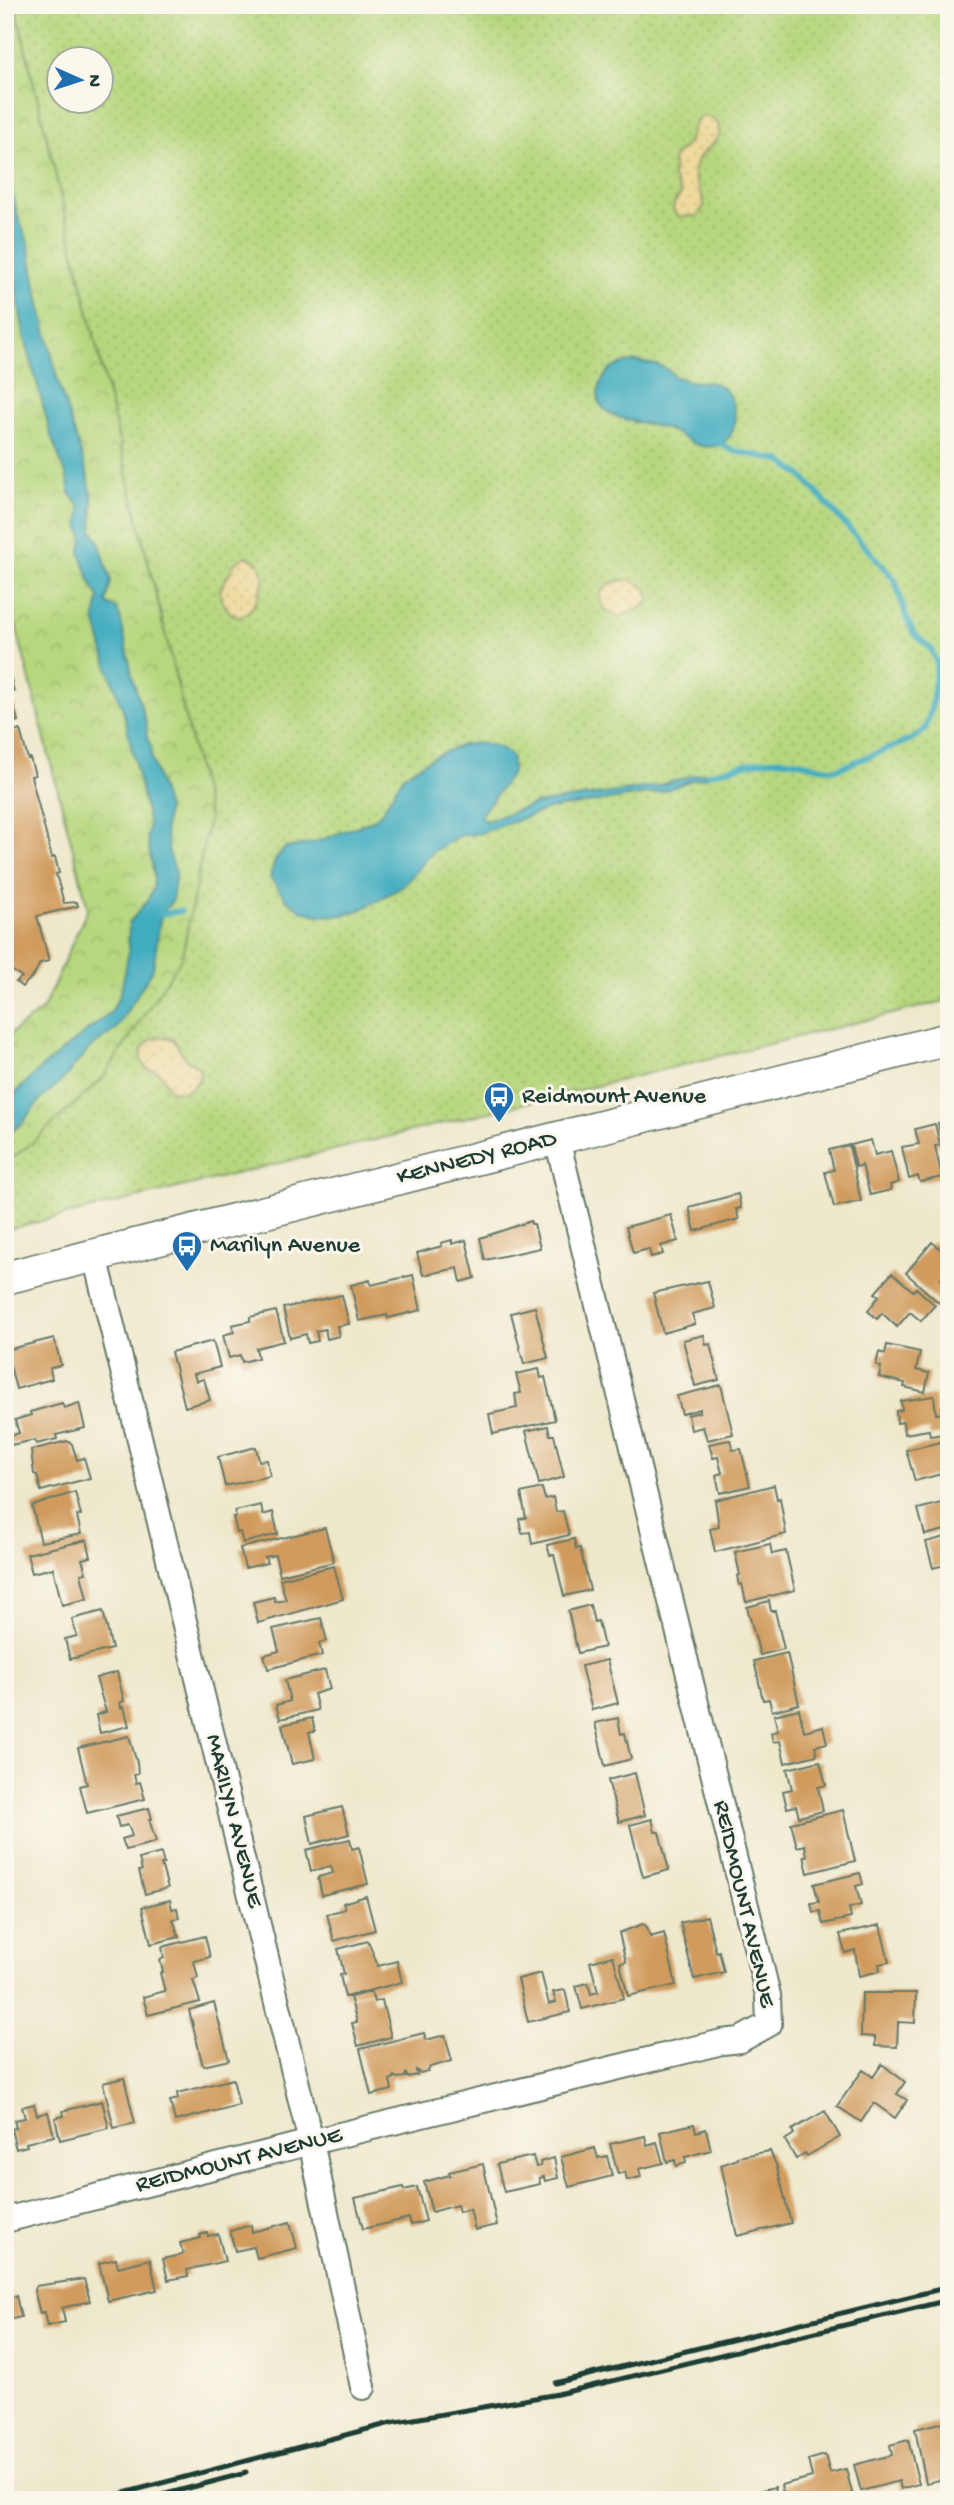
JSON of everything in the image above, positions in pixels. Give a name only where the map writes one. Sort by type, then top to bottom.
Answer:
[{"type":"main road","name":"KENNEDY ROAD","points":[[5,1278],[949,1039]]},
{"type":"street","name":"REIDMOUNT AVENUE","points":[[5,2220],[311,2142],[722,2042],[740,2040],[769,2024],[768,1995],[557,1139]]},
{"type":"street","name":"MARILYN AVENUE","points":[[94,1256],[311,2142],[363,2387]]},
{"type":"green space","points":[[5,5],[15,5],[209,817],[182,957],[103,1078],[32,1143],[5,1163],[5,1038],[43,1009],[88,908],[5,583]]},
{"type":"green space","points":[[15,5],[949,5],[949,1000],[5,1230],[5,1163],[32,1143],[199,864],[209,817]]},
{"type":"sand","points":[[703,116],[711,118],[720,130],[717,139],[695,164],[695,179],[704,206],[697,216],[678,216],[673,210],[681,194],[673,177],[673,157],[686,145],[694,125]]},
{"type":"sand","points":[[246,556],[259,563],[264,579],[252,607],[238,617],[225,606],[220,590],[235,563]]},
{"type":"sand","points":[[629,579],[647,589],[650,600],[643,607],[618,617],[603,608],[600,593],[610,583]]},
{"type":"sand","points":[[160,1036],[173,1039],[186,1059],[199,1068],[197,1083],[184,1092],[171,1091],[160,1074],[147,1069],[143,1064],[142,1049],[149,1041]]},
{"type":"water","points":[[5,157],[17,213],[28,242],[58,381],[87,473],[93,501],[92,530],[99,541],[111,581],[106,602],[116,608],[120,616],[133,679],[146,723],[147,738],[152,749],[151,756],[167,808],[165,831],[176,872],[172,901],[161,914],[153,969],[116,1029],[88,1050],[23,1122],[5,1137],[5,1103],[42,1067],[112,1011],[121,991],[128,956],[129,923],[147,901],[153,889],[154,876],[147,837],[149,825],[123,710],[95,619],[99,598],[80,553],[83,540],[79,525],[81,508],[70,493],[67,477],[52,439],[24,335],[5,238]]},
{"type":"water","points":[[636,361],[661,366],[675,377],[720,386],[732,403],[735,413],[732,432],[727,440],[719,445],[702,446],[666,429],[621,418],[602,407],[598,398],[606,374],[617,366]]},
{"type":"water","points":[[478,743],[501,748],[512,757],[512,773],[480,816],[486,821],[535,804],[656,786],[705,772],[708,774],[707,777],[661,792],[549,809],[481,833],[459,836],[434,851],[402,887],[360,910],[344,915],[321,916],[303,911],[287,900],[270,878],[275,860],[285,848],[313,843],[371,821],[381,813],[404,775],[435,756],[462,745]]},
{"type":"building","points":[[10,675],[14,691],[10,692],[18,721],[5,725],[5,676]]},
{"type":"building","points":[[20,730],[35,775],[31,776],[52,858],[55,857],[59,873],[56,874],[64,903],[77,902],[78,906],[37,916],[49,961],[40,963],[34,975],[22,987],[16,982],[22,977],[5,966],[5,943],[10,934],[5,907],[5,734]]},
{"type":"building","points":[[949,1121],[949,1145],[943,1146],[938,1123]]},
{"type":"building","points":[[935,1124],[940,1145],[935,1146],[942,1177],[920,1182],[918,1176],[909,1179],[902,1147],[919,1144],[915,1129]]},
{"type":"building","points":[[871,1140],[875,1155],[891,1151],[899,1182],[890,1185],[891,1190],[870,1195],[862,1165],[856,1167],[851,1145]]},
{"type":"building","points":[[849,1145],[861,1201],[834,1207],[825,1172],[834,1170],[829,1150]]},
{"type":"building","points":[[738,1194],[741,1208],[736,1209],[739,1219],[695,1231],[689,1207]]},
{"type":"building","points":[[671,1215],[678,1241],[661,1246],[663,1254],[651,1257],[649,1249],[633,1253],[626,1227]]},
{"type":"building","points":[[531,1221],[540,1248],[485,1260],[480,1238]]},
{"type":"building","points":[[452,1240],[452,1244],[466,1240],[475,1278],[461,1282],[458,1268],[423,1275],[417,1253],[442,1246],[441,1243]]},
{"type":"building","points":[[932,1242],[949,1256],[949,1270],[941,1279],[949,1285],[949,1292],[939,1303],[906,1273]]},
{"type":"building","points":[[892,1273],[913,1291],[916,1288],[935,1305],[921,1321],[910,1312],[897,1327],[882,1313],[877,1319],[868,1311],[879,1296],[875,1293]]},
{"type":"building","points":[[413,1275],[421,1310],[388,1318],[387,1315],[359,1321],[351,1285],[370,1280],[371,1285]]},
{"type":"building","points":[[708,1281],[715,1308],[692,1314],[695,1324],[663,1333],[653,1293]]},
{"type":"building","points":[[342,1295],[349,1324],[337,1326],[339,1336],[327,1339],[325,1329],[316,1331],[318,1341],[308,1343],[306,1334],[290,1338],[283,1308]]},
{"type":"building","points":[[535,1307],[548,1358],[524,1364],[511,1313]]},
{"type":"building","points":[[276,1311],[284,1341],[256,1348],[258,1358],[242,1362],[240,1355],[229,1358],[223,1335],[234,1332],[232,1325],[250,1321],[250,1317]]},
{"type":"building","points":[[704,1335],[706,1345],[710,1344],[719,1380],[695,1386],[683,1340]]},
{"type":"building","points":[[54,1338],[61,1365],[50,1368],[52,1379],[16,1389],[6,1350]]},
{"type":"building","points":[[213,1341],[220,1367],[194,1374],[196,1381],[204,1379],[210,1400],[185,1407],[171,1352]]},
{"type":"building","points":[[887,1345],[920,1352],[916,1370],[929,1373],[925,1392],[904,1387],[905,1383],[879,1377],[881,1367],[876,1365],[879,1352],[885,1354]]},
{"type":"building","points":[[539,1369],[541,1378],[545,1377],[555,1420],[493,1434],[489,1414],[517,1408],[515,1394],[521,1393],[516,1374]]},
{"type":"building","points":[[721,1385],[733,1434],[707,1440],[703,1427],[691,1430],[688,1415],[700,1412],[700,1409],[682,1414],[677,1396]]},
{"type":"building","points":[[934,1396],[936,1414],[949,1412],[949,1433],[930,1436],[929,1430],[904,1434],[903,1422],[897,1423],[896,1411],[902,1410],[901,1401]]},
{"type":"building","points":[[62,1403],[64,1408],[79,1403],[85,1428],[56,1435],[57,1439],[36,1444],[35,1440],[11,1445],[9,1436],[19,1433],[15,1420],[31,1415],[30,1412]]},
{"type":"building","points":[[548,1426],[550,1435],[554,1435],[564,1477],[539,1484],[526,1431]]},
{"type":"building","points":[[730,1440],[733,1450],[741,1449],[750,1486],[720,1493],[716,1475],[722,1473],[718,1457],[713,1458],[709,1444]]},
{"type":"building","points":[[949,1440],[949,1472],[915,1481],[906,1450]]},
{"type":"building","points":[[67,1441],[72,1444],[77,1460],[84,1458],[90,1478],[41,1491],[37,1475],[34,1474],[31,1450]]},
{"type":"building","points":[[256,1447],[259,1461],[267,1460],[270,1476],[225,1486],[218,1457]]},
{"type":"building","points":[[774,1485],[777,1499],[780,1498],[786,1534],[715,1552],[710,1529],[719,1527],[715,1500]]},
{"type":"building","points":[[542,1488],[545,1499],[553,1497],[556,1512],[563,1511],[569,1535],[532,1544],[530,1532],[522,1533],[519,1519],[526,1518],[521,1493]]},
{"type":"building","points":[[75,1492],[81,1515],[77,1516],[81,1534],[41,1542],[32,1506]]},
{"type":"building","points":[[949,1501],[949,1529],[925,1535],[918,1509]]},
{"type":"building","points":[[261,1505],[263,1515],[273,1512],[278,1534],[243,1543],[233,1517],[236,1517],[235,1511]]},
{"type":"building","points":[[325,1528],[334,1562],[280,1575],[275,1555],[265,1557],[267,1563],[245,1568],[240,1548]]},
{"type":"building","points":[[949,1536],[949,1564],[933,1568],[926,1542]]},
{"type":"building","points":[[574,1539],[576,1549],[580,1548],[590,1590],[564,1596],[554,1555],[550,1555],[547,1545]]},
{"type":"building","points":[[87,1540],[91,1557],[82,1559],[86,1573],[81,1574],[87,1599],[62,1605],[53,1568],[32,1573],[27,1554]]},
{"type":"building","points":[[770,1544],[772,1554],[786,1551],[795,1590],[746,1602],[742,1584],[739,1585],[737,1576],[740,1575],[735,1552]]},
{"type":"building","points":[[334,1566],[343,1599],[258,1623],[253,1602],[274,1597],[275,1602],[286,1600],[280,1579]]},
{"type":"building","points":[[949,1599],[949,1633],[948,1633],[940,1601]]},
{"type":"building","points":[[769,1601],[771,1611],[775,1611],[784,1649],[760,1655],[747,1607]]},
{"type":"building","points":[[590,1605],[594,1622],[598,1621],[604,1647],[578,1653],[568,1611]]},
{"type":"building","points":[[103,1611],[112,1649],[70,1659],[65,1639],[77,1636],[72,1619]]},
{"type":"building","points":[[321,1618],[327,1641],[319,1643],[322,1655],[268,1669],[264,1655],[279,1651],[273,1629]]},
{"type":"building","points":[[787,1653],[799,1704],[772,1711],[769,1699],[763,1700],[754,1661]]},
{"type":"building","points":[[607,1660],[618,1703],[592,1710],[581,1666]]},
{"type":"building","points":[[325,1670],[330,1689],[314,1694],[318,1710],[280,1719],[276,1705],[290,1701],[285,1680]]},
{"type":"building","points":[[117,1672],[124,1701],[120,1702],[121,1708],[124,1707],[129,1726],[100,1733],[96,1715],[106,1712],[96,1678]]},
{"type":"building","points":[[799,1709],[804,1731],[823,1726],[827,1743],[815,1746],[817,1755],[785,1763],[780,1741],[773,1742],[771,1733],[778,1731],[774,1715]]},
{"type":"building","points":[[312,1718],[315,1731],[309,1732],[315,1759],[292,1764],[282,1725]]},
{"type":"building","points":[[618,1718],[621,1734],[625,1733],[631,1759],[605,1766],[595,1723]]},
{"type":"building","points":[[129,1736],[137,1763],[138,1774],[134,1775],[136,1783],[140,1782],[145,1799],[87,1813],[80,1786],[87,1784],[78,1748]]},
{"type":"building","points":[[820,1761],[826,1785],[818,1787],[823,1811],[799,1817],[796,1806],[787,1808],[783,1791],[792,1789],[787,1769]]},
{"type":"building","points":[[635,1773],[645,1815],[619,1822],[608,1780]]},
{"type":"building","points":[[342,1807],[349,1834],[312,1844],[306,1816]]},
{"type":"building","points":[[149,1808],[152,1819],[149,1819],[156,1842],[126,1850],[122,1839],[132,1836],[128,1825],[119,1827],[116,1816]]},
{"type":"building","points":[[843,1810],[855,1861],[808,1873],[804,1856],[807,1856],[805,1845],[797,1847],[791,1823]]},
{"type":"building","points":[[652,1819],[655,1832],[659,1832],[669,1870],[643,1877],[630,1825]]},
{"type":"building","points":[[350,1839],[352,1849],[359,1847],[368,1884],[322,1895],[318,1877],[333,1873],[331,1866],[311,1871],[306,1850]]},
{"type":"building","points":[[161,1853],[164,1864],[161,1864],[168,1888],[145,1894],[139,1859]]},
{"type":"building","points":[[860,1873],[863,1884],[856,1886],[861,1905],[849,1908],[851,1918],[823,1924],[820,1911],[813,1912],[811,1903],[819,1902],[814,1884]]},
{"type":"building","points":[[366,1896],[375,1930],[334,1941],[327,1914],[345,1909],[343,1903]]},
{"type":"building","points":[[170,1900],[172,1909],[177,1908],[179,1918],[173,1919],[179,1937],[151,1944],[142,1907]]},
{"type":"building","points":[[707,1916],[724,1972],[694,1979],[680,1923]]},
{"type":"building","points":[[643,1924],[650,1937],[664,1933],[676,1985],[628,1996],[620,1963],[626,1962],[619,1933]]},
{"type":"building","points":[[880,1925],[889,1962],[879,1964],[880,1971],[859,1976],[855,1950],[845,1953],[840,1934]]},
{"type":"building","points":[[205,1936],[210,1957],[194,1961],[198,1978],[193,1980],[200,2002],[148,2015],[143,1997],[165,1991],[160,1973],[163,1972],[160,1960],[164,1958],[162,1947]]},
{"type":"building","points":[[368,1941],[378,1966],[397,1961],[402,1982],[345,1997],[340,1975],[344,1974],[338,1949]]},
{"type":"building","points":[[613,1956],[624,1998],[582,2009],[576,1986],[588,1983],[591,1994],[598,1992],[590,1962]]},
{"type":"building","points":[[541,1973],[549,2004],[556,2002],[553,1992],[565,1990],[570,2012],[528,2022],[518,1979]]},
{"type":"building","points":[[371,1992],[374,2002],[382,2000],[391,2037],[358,2046],[352,2023],[357,2022],[350,1997]]},
{"type":"building","points":[[862,1993],[916,1993],[915,2023],[898,2022],[897,2047],[875,2046],[875,2037],[861,2036]]},
{"type":"building","points":[[214,2003],[229,2060],[203,2066],[189,2010]]},
{"type":"building","points":[[424,2033],[426,2040],[445,2035],[452,2061],[430,2067],[428,2071],[420,2073],[416,2070],[417,2075],[407,2077],[406,2073],[405,2077],[394,2076],[390,2080],[392,2090],[371,2095],[360,2049]]},
{"type":"building","points":[[882,2064],[905,2082],[897,2094],[907,2100],[895,2118],[874,2103],[861,2122],[837,2106],[863,2070],[873,2077]]},
{"type":"building","points":[[124,2078],[135,2123],[114,2128],[103,2083]]},
{"type":"building","points":[[233,2079],[239,2105],[175,2121],[170,2101],[178,2099],[177,2093]]},
{"type":"building","points":[[102,2101],[109,2128],[60,2140],[55,2118],[64,2116],[63,2111]]},
{"type":"building","points":[[34,2104],[37,2115],[48,2112],[54,2136],[26,2143],[27,2146],[16,2149],[11,2129],[16,2128],[14,2120],[25,2118],[22,2107]]},
{"type":"building","points":[[825,2111],[840,2137],[807,2156],[805,2153],[796,2159],[785,2140],[794,2134],[792,2130]]},
{"type":"building","points":[[694,2124],[696,2132],[706,2129],[711,2150],[685,2157],[686,2163],[676,2166],[675,2160],[667,2162],[660,2132]]},
{"type":"building","points":[[645,2136],[647,2145],[657,2142],[663,2163],[639,2169],[641,2177],[627,2180],[625,2172],[618,2174],[610,2144]]},
{"type":"building","points":[[595,2148],[598,2158],[607,2156],[612,2176],[569,2187],[561,2157]]},
{"type":"building","points":[[770,2151],[777,2167],[791,2223],[737,2236],[721,2165],[738,2159],[737,2157]]},
{"type":"building","points":[[533,2156],[536,2167],[541,2166],[540,2162],[554,2158],[558,2178],[545,2181],[544,2177],[539,2178],[540,2184],[504,2192],[497,2164]]},
{"type":"building","points":[[483,2164],[497,2225],[475,2230],[470,2209],[459,2212],[457,2205],[432,2212],[424,2182],[450,2175],[449,2172]]},
{"type":"building","points":[[403,2187],[404,2190],[417,2187],[426,2221],[411,2225],[409,2218],[363,2229],[355,2198]]},
{"type":"building","points":[[290,2222],[297,2248],[257,2258],[254,2247],[235,2251],[230,2231],[251,2225],[252,2232]]},
{"type":"building","points":[[207,2233],[208,2236],[218,2234],[225,2261],[187,2270],[188,2276],[168,2280],[163,2259],[180,2255],[183,2253],[180,2243],[201,2238],[200,2235]]},
{"type":"building","points":[[116,2259],[118,2267],[150,2259],[157,2290],[108,2301],[99,2263]]},
{"type":"building","points":[[84,2279],[90,2301],[62,2308],[65,2322],[47,2326],[44,2312],[40,2313],[34,2290],[36,2286]]},
{"type":"building","points":[[6,2293],[7,2298],[16,2296],[21,2317],[5,2321]]},
{"type":"building","points":[[944,2422],[949,2444],[949,2478],[926,2483],[915,2429]]},
{"type":"building","points":[[908,2440],[919,2484],[901,2489],[899,2481],[861,2491],[854,2465],[892,2455],[890,2445]]},
{"type":"building","points":[[825,2455],[830,2473],[846,2469],[854,2500],[785,2500],[781,2485],[812,2477],[808,2460]]},
{"type":"building","points":[[775,2487],[779,2500],[737,2500],[762,2490]]},
{"type":"waterway","points":[[708,774],[779,759],[837,769],[910,740],[925,730],[932,705],[937,664],[931,649],[914,634],[895,580],[801,475],[780,460],[734,451],[721,444]]},
{"type":"waterway","points":[[161,914],[181,911]]},
{"type":"railway","points":[[555,2383],[949,2287]]},
{"type":"railway","points":[[97,2500],[391,2423],[558,2394],[949,2300]]},
{"type":"railway","points":[[143,2500],[246,2473]]},
{"type":"place","name":"Reidmount Avenue","points":[[499,1124]]},
{"type":"place","name":"Marilyn Avenue","points":[[187,1273]]}]
